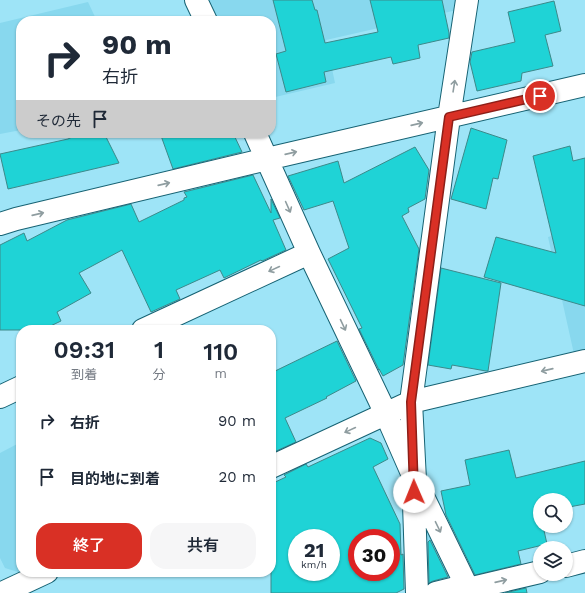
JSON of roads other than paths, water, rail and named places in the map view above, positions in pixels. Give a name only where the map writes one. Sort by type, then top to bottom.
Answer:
[{"type":"street","points":[[196,0],[204,16]]},
{"type":"street","points":[[417,593],[414,504],[415,480],[411,402],[449,117],[467,0]]},
{"type":"street","points":[[0,224],[267,159],[585,86]]},
{"type":"street","points":[[257,138],[309,253],[386,414],[415,480],[469,591]]},
{"type":"street","points":[[154,325],[309,253]]},
{"type":"street","points":[[276,465],[411,402],[585,361]]},
{"type":"street","points":[[0,397],[16,389]]},
{"type":"street","points":[[573,564],[585,561]]},
{"type":"street","points":[[436,593],[456,588],[469,591],[533,574]]},
{"type":"street","points":[[2,593],[36,577]]}]
